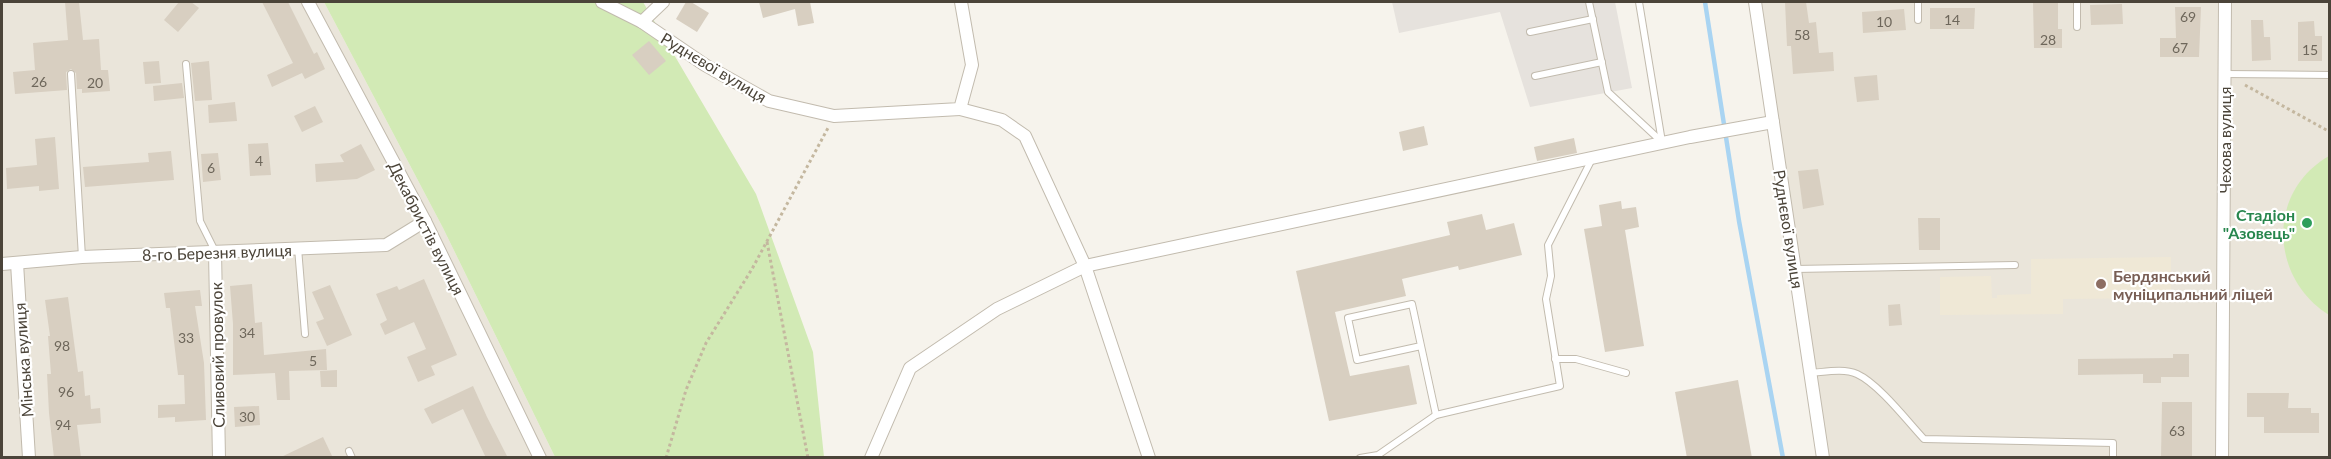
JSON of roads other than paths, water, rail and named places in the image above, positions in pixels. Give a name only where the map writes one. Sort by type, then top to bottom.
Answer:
[{"type":"street","name":"Декабристів вулиця","points":[[308,2],[425,221],[540,458]]},
{"type":"street","points":[[602,2],[642,22]]},
{"type":"street","name":"Руднєвої вулиця","points":[[663,2],[642,22],[705,65],[769,101],[834,116],[960,109],[1002,120],[1024,136],[1085,266],[1149,458]]},
{"type":"street","points":[[960,109],[972,65],[961,2]]},
{"type":"street","name":"Руднєвої вулиця","points":[[1755,2],[1823,458]]},
{"type":"street","name":"Чехова вулиця","points":[[2222,458],[2225,2]]},
{"type":"street","points":[[871,458],[910,368],[997,309],[1085,266],[1662,142],[1773,122]]},
{"type":"street","name":"8-го Березня вулиця","points":[[2,264],[82,257],[386,245],[425,221]]},
{"type":"street","name":"Сливовий провулок","points":[[215,252],[219,458]]},
{"type":"street","name":"Мінська вулиця","points":[[17,263],[29,458]]},
{"type":"lane","points":[[1589,2],[1608,92],[1662,142]]},
{"type":"lane","points":[[1639,2],[1662,142]]},
{"type":"lane","points":[[1918,2],[1918,20]]},
{"type":"lane","points":[[2077,2],[2077,27]]},
{"type":"lane","points":[[1530,32],[1593,20]]},
{"type":"lane","points":[[1535,76],[1602,62]]},
{"type":"lane","points":[[186,64],[200,221],[215,252]]},
{"type":"lane","points":[[71,74],[82,257]]},
{"type":"lane","points":[[2225,74],[2330,75]]},
{"type":"lane","points":[[1360,458],[1378,455],[1436,415],[1560,386],[1546,299],[1551,276],[1548,245],[1592,158]]},
{"type":"lane","points":[[298,248],[305,334]]},
{"type":"lane","points":[[1795,269],[2015,265]]},
{"type":"lane","points":[[1421,346],[1357,360],[1348,318],[1412,304],[1436,415]]},
{"type":"lane","points":[[1555,359],[1576,359],[1626,373]]},
{"type":"lane","points":[[1810,373],[1835,371],[1857,374],[1886,397],[1924,439],[2113,443],[2114,458]]},
{"type":"waterway","points":[[1705,2],[1739,221],[1783,458]]},
{"type":"place","name":"Стадіон \"Азовець\"","points":[[2307,223]]},
{"type":"place","name":"Бердянський муніципальний ліцей","points":[[2101,284]]}]
